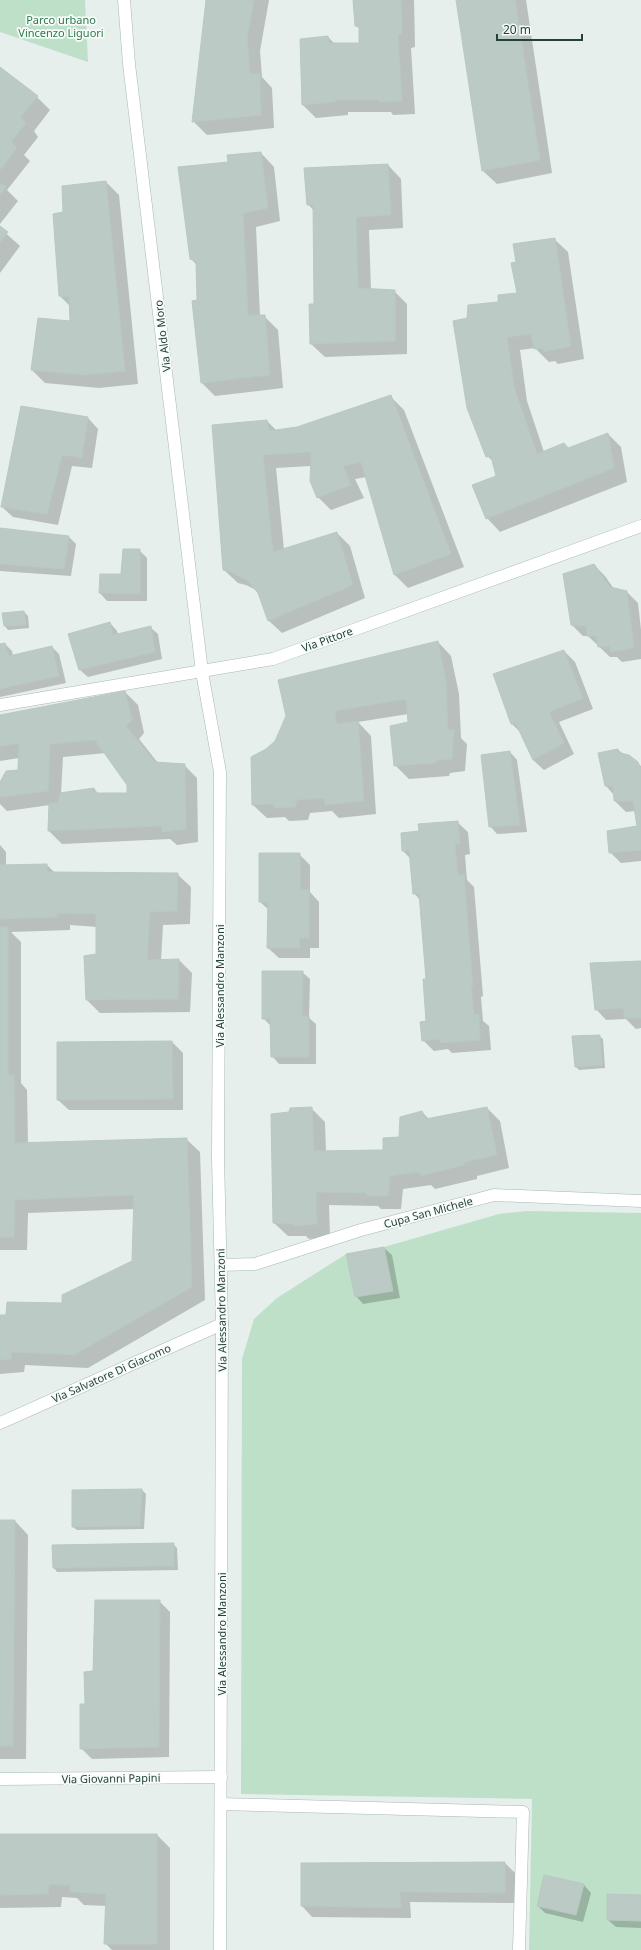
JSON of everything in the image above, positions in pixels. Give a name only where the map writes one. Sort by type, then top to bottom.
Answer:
[{"type":"street","name":"Via Aldo Moro","points":[[124,0],[130,72],[202,672]]},
{"type":"street","name":"Via Pittore","points":[[0,705],[273,659],[641,526]]},
{"type":"street","name":"Via Alessandro Manzoni","points":[[202,672],[220,772],[218,1158],[222,1324],[220,1950]]},
{"type":"street","name":"Cupa San Michele","points":[[221,1265],[255,1264],[361,1230],[494,1195],[641,1200]]},
{"type":"street","name":"Via Salvatore Di Giacomo","points":[[0,1423],[222,1324]]},
{"type":"street","name":"Via Giovanni Papini","points":[[0,1779],[221,1777]]},
{"type":"street","points":[[221,1804],[523,1812],[519,1949]]},
{"type":"green space","name":"Parco urbano Vincenzo Liguori","points":[[0,0],[85,0],[88,62],[0,32]]},
{"type":"green space","points":[[527,1211],[641,1213],[641,1950],[529,1950],[532,1799],[241,1794],[242,1359],[254,1319],[277,1298],[346,1254],[384,1247],[499,1214]]},
{"type":"building","points":[[206,0],[254,0],[247,37],[250,74],[260,73],[261,115],[192,122]]},
{"type":"building","points":[[353,0],[401,0],[402,34],[398,35],[402,101],[379,102],[379,100],[335,100],[335,102],[302,105],[300,39],[328,36],[329,43],[359,43],[359,27],[355,26]]},
{"type":"building","points":[[456,0],[515,0],[540,160],[482,171]]},
{"type":"building","points":[[0,67],[38,96],[21,117],[26,123],[11,142],[17,147],[0,170]]},
{"type":"building","points":[[261,152],[268,208],[243,213],[248,315],[265,315],[270,375],[201,383],[192,301],[197,300],[196,261],[190,259],[178,167],[228,162],[227,155]]},
{"type":"building","points":[[388,164],[391,215],[356,217],[358,288],[395,290],[395,341],[310,344],[309,304],[314,304],[313,205],[307,205],[304,168]]},
{"type":"building","points":[[106,181],[125,371],[85,375],[31,370],[38,318],[70,321],[69,297],[59,296],[53,214],[63,212],[62,186]]},
{"type":"building","points":[[0,183],[6,187],[0,194]]},
{"type":"building","points":[[0,226],[8,232],[0,242]]},
{"type":"building","points":[[555,238],[571,346],[544,352],[544,348],[534,349],[531,334],[507,337],[514,387],[537,454],[564,443],[568,448],[608,433],[614,468],[486,519],[472,485],[496,476],[491,456],[486,457],[467,408],[453,321],[467,318],[468,305],[498,302],[498,295],[517,293],[511,263],[516,262],[513,244]]},
{"type":"building","points":[[391,395],[451,554],[394,575],[361,462],[343,466],[351,485],[317,498],[310,481],[311,452],[263,455],[273,552],[337,532],[353,585],[268,621],[258,593],[247,580],[231,572],[223,570],[212,425],[267,420],[269,431],[297,427]]},
{"type":"building","points":[[21,406],[88,417],[82,458],[62,455],[47,514],[1,507]]},
{"type":"building","points":[[0,528],[69,536],[64,569],[0,564]]},
{"type":"building","points":[[123,549],[140,549],[140,594],[99,593],[100,574],[121,574]]},
{"type":"building","points":[[594,564],[610,587],[627,591],[634,648],[611,652],[610,646],[598,647],[596,636],[587,636],[586,626],[571,625],[563,574]]},
{"type":"building","points":[[24,611],[26,625],[4,626],[2,613]]},
{"type":"building","points":[[110,622],[113,635],[151,626],[155,652],[79,670],[68,634]]},
{"type":"building","points":[[438,641],[446,680],[448,730],[454,730],[452,759],[437,760],[436,763],[394,766],[390,726],[408,722],[406,699],[335,711],[337,724],[358,721],[364,801],[325,805],[324,798],[297,800],[295,807],[275,808],[273,804],[252,805],[251,757],[266,749],[275,741],[286,716],[278,680]]},
{"type":"building","points":[[5,643],[9,656],[52,646],[59,676],[0,689],[0,644]]},
{"type":"building","points":[[564,650],[583,698],[549,712],[564,743],[533,760],[516,724],[511,724],[493,674]]},
{"type":"building","points":[[125,691],[132,720],[126,726],[155,762],[185,764],[186,829],[162,832],[162,826],[48,831],[49,803],[58,803],[60,793],[94,788],[96,793],[127,793],[127,785],[95,740],[50,744],[48,791],[0,797],[0,782],[6,771],[18,770],[19,743],[0,746],[0,715]]},
{"type":"building","points":[[618,749],[619,753],[629,755],[638,762],[641,769],[641,850],[609,853],[607,831],[637,826],[633,801],[614,801],[613,786],[605,786],[598,753]]},
{"type":"building","points":[[510,751],[520,825],[489,827],[481,755]]},
{"type":"building","points":[[458,821],[460,844],[455,844],[458,875],[464,875],[473,986],[471,986],[474,1015],[479,1014],[480,1040],[440,1043],[440,1039],[422,1041],[420,1022],[426,1021],[423,979],[426,979],[419,894],[413,894],[409,850],[402,851],[401,833],[419,831],[418,824]]},
{"type":"building","points":[[259,853],[300,853],[300,890],[309,890],[309,938],[299,938],[300,948],[267,948],[268,902],[259,902]]},
{"type":"building","points":[[47,864],[47,872],[178,873],[177,911],[150,912],[147,960],[179,959],[178,999],[86,1000],[84,956],[96,954],[96,914],[57,913],[57,917],[0,919],[0,865]]},
{"type":"building","points":[[0,927],[8,927],[8,1075],[14,1075],[15,1143],[187,1138],[192,1287],[74,1355],[12,1352],[11,1359],[0,1360],[0,1315],[6,1315],[7,1302],[62,1303],[62,1295],[132,1261],[134,1195],[15,1200],[14,1237],[0,1237]]},
{"type":"building","points":[[641,961],[641,1018],[624,1018],[624,1008],[595,1010],[590,963]]},
{"type":"building","points":[[262,971],[303,971],[302,1016],[309,1016],[309,1057],[271,1057],[270,1019],[262,1019]]},
{"type":"building","points":[[600,1035],[602,1065],[575,1067],[572,1036]]},
{"type":"building","points":[[172,1041],[173,1099],[57,1100],[57,1042]]},
{"type":"building","points":[[312,1107],[314,1151],[383,1150],[383,1138],[399,1137],[400,1117],[422,1111],[426,1119],[487,1107],[497,1155],[465,1162],[464,1165],[421,1176],[419,1172],[390,1176],[388,1196],[367,1196],[366,1193],[316,1192],[317,1224],[295,1226],[294,1224],[273,1223],[271,1114],[289,1112],[290,1108]]},
{"type":"building","points":[[384,1247],[393,1291],[355,1297],[346,1254]]},
{"type":"building","points":[[142,1489],[140,1526],[72,1527],[72,1490]]},
{"type":"building","points":[[0,1520],[15,1520],[13,1746],[0,1746]]},
{"type":"building","points":[[174,1543],[174,1566],[53,1568],[52,1545]]},
{"type":"building","points":[[95,1600],[160,1600],[159,1747],[80,1749],[80,1704],[85,1704],[84,1672],[93,1671]]},
{"type":"building","points":[[0,1834],[157,1834],[157,1944],[104,1944],[106,1894],[70,1892],[70,1886],[49,1884],[48,1894],[0,1895]]},
{"type":"building","points":[[505,1862],[505,1893],[400,1892],[401,1908],[301,1906],[301,1863]]},
{"type":"building","points":[[544,1875],[584,1884],[576,1915],[537,1906]]},
{"type":"building","points":[[607,1894],[641,1895],[641,1921],[607,1920]]}]
